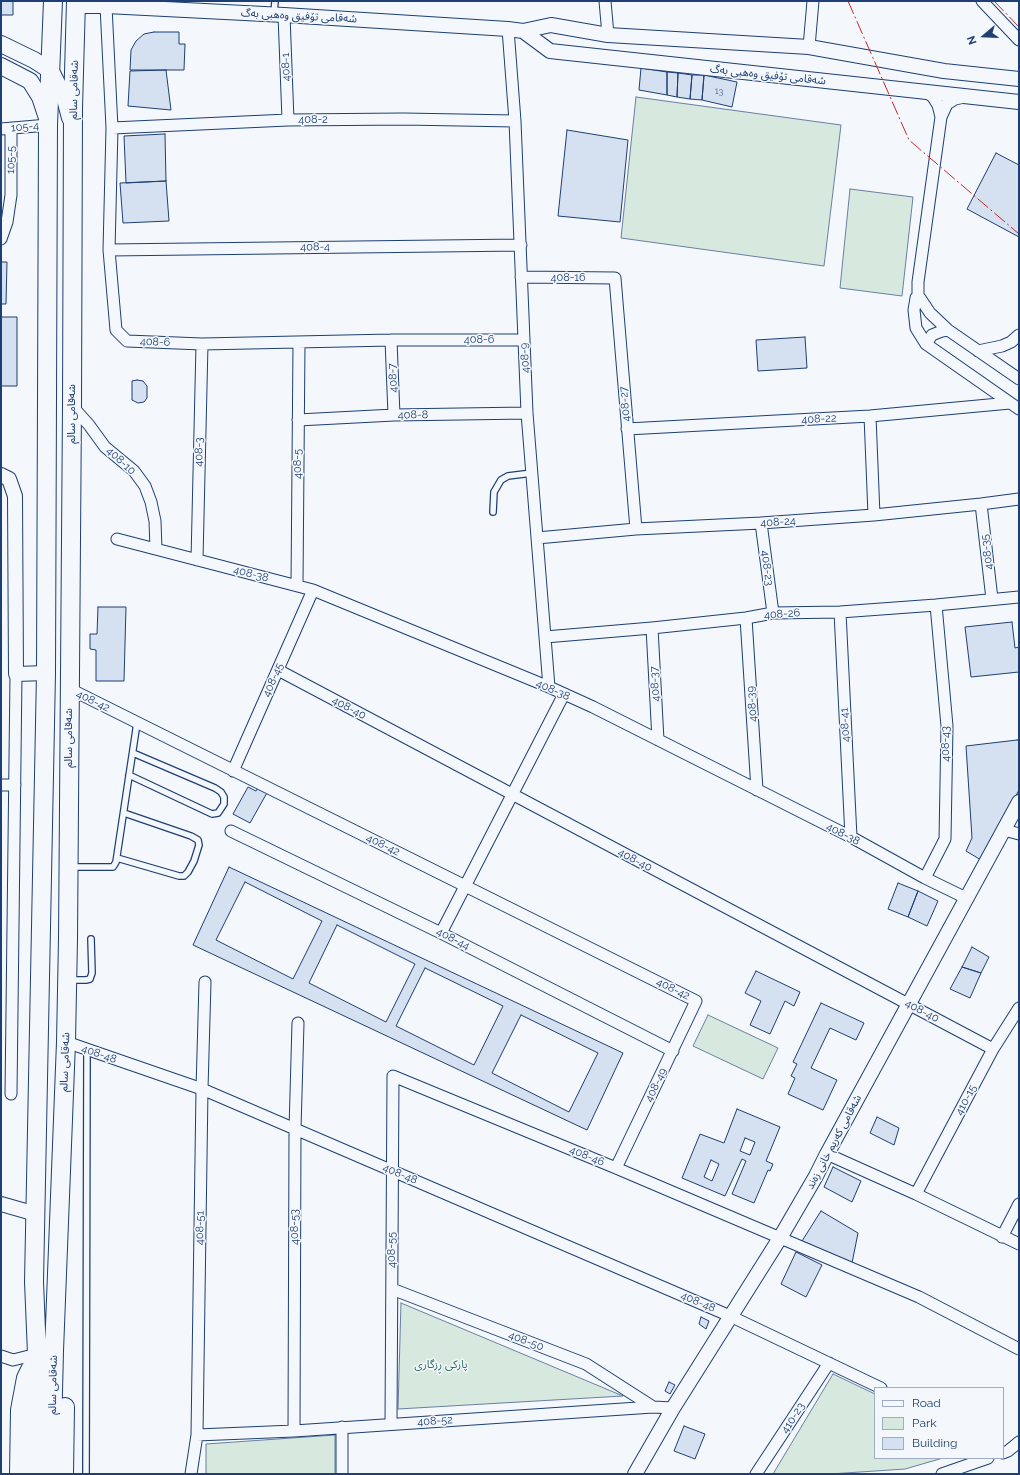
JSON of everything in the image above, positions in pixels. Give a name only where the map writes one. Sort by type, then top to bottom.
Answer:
[{"type":"main road","name":"شەقامی سالم","points":[[45,1353],[34,1282],[46,673],[48,125],[53,1]]},
{"type":"main road","name":"شەقامی سالم","points":[[51,1474],[44,1455],[45,1353],[66,1042],[70,689],[73,135],[77,3]]},
{"type":"main road","points":[[1,44],[34,60],[51,71],[65,99],[73,135]]},
{"type":"main road","points":[[1,66],[30,81],[40,97],[48,125]]},
{"type":"main road","points":[[19,1474],[20,1410],[26,1378],[45,1353],[62,1372],[65,1404],[64,1474]]},
{"type":"main road","name":"شەقامی سالم","points":[[35,1474],[44,1455]]},
{"type":"street","points":[[605,1],[608,35]]},
{"type":"street","points":[[810,47],[813,1]]},
{"type":"street","points":[[982,1],[1018,36]]},
{"type":"street","name":"شەقامی تۆفیق وەهبی بەگ","points":[[77,3],[106,6],[278,10],[523,31],[551,25],[608,35],[810,47],[944,71],[1019,79]]},
{"type":"street","name":"408-6","points":[[106,6],[112,128],[109,250],[116,330],[127,341],[202,344],[391,340],[524,340]]},
{"type":"street","name":"408-1","points":[[278,10],[288,120]]},
{"type":"street","name":"408-9","points":[[508,29],[515,121],[528,413],[548,687]]},
{"type":"street","name":"شەقامی تۆفیق وەهبی بەگ","points":[[523,31],[550,51],[1019,102]]},
{"type":"street","points":[[926,92],[933,97],[938,105],[941,117]]},
{"type":"street","points":[[967,97],[954,99],[947,104],[941,117],[917,286],[918,298],[916,299],[914,310],[915,324],[920,336],[926,344],[1015,406]]},
{"type":"street","name":"408-2","points":[[112,128],[288,120],[404,119],[515,121]]},
{"type":"street","name":"105-4","points":[[6,129],[48,125]]},
{"type":"street","name":"105-5","points":[[1,239],[7,222],[6,129]]},
{"type":"street","name":"408-4","points":[[109,250],[521,244]]},
{"type":"street","name":"408-16","points":[[521,277],[615,278]]},
{"type":"street","name":"408-27","points":[[615,278],[636,529]]},
{"type":"street","points":[[918,298],[920,298],[938,322],[1019,379]]},
{"type":"street","points":[[926,344],[932,335],[948,330]]},
{"type":"street","points":[[978,351],[1002,346],[1011,342],[1019,335]]},
{"type":"street","name":"408-7","points":[[391,340],[394,415]]},
{"type":"street","name":"408-5","points":[[297,585],[299,343]]},
{"type":"street","name":"408-3","points":[[197,560],[202,344]]},
{"type":"street","name":"408-10","points":[[72,406],[106,447],[134,471],[144,486],[151,502],[156,549]]},
{"type":"street","name":"408-22","points":[[627,429],[870,416],[1015,406]]},
{"type":"street","name":"408-8","points":[[298,420],[394,415],[528,413]]},
{"type":"street","points":[[870,416],[874,515]]},
{"type":"street","points":[[1,475],[9,479],[15,496],[16,674],[11,1094]]},
{"type":"street","name":"408-24","points":[[537,538],[636,529],[761,523],[874,515],[1019,499]]},
{"type":"street","name":"408-35","points":[[981,504],[992,599]]},
{"type":"street","name":"408-23","points":[[761,523],[773,613]]},
{"type":"street","name":"408-38","points":[[118,539],[313,590],[548,687],[593,707],[851,837],[925,878],[966,898]]},
{"type":"street","name":"408-45","points":[[233,770],[313,590]]},
{"type":"street","name":"408-26","points":[[545,637],[652,628],[746,618],[773,613],[840,612],[1019,597]]},
{"type":"street","name":"408-43","points":[[925,878],[945,839],[947,726],[936,605]]},
{"type":"street","name":"408-41","points":[[840,612],[851,837]]},
{"type":"street","name":"408-39","points":[[746,618],[757,790]]},
{"type":"street","name":"408-37","points":[[652,628],[658,740]]},
{"type":"street","name":"408-40","points":[[278,670],[993,1049]]},
{"type":"street","points":[[16,674],[46,673]]},
{"type":"street","name":"408-42","points":[[70,689],[696,1001]]},
{"type":"street","points":[[441,933],[564,694]]},
{"type":"street","points":[[1,785],[15,785]]},
{"type":"street","name":"شەقامی کەریم خانی زەند","points":[[635,1474],[673,1408],[780,1238],[816,1176],[1019,802]]},
{"type":"street","points":[[1004,830],[1019,834]]},
{"type":"street","name":"408-44","points":[[231,831],[441,933],[673,1051]]},
{"type":"street","name":"408-51","points":[[191,1474],[198,1435],[202,1089],[205,982]]},
{"type":"street","name":"408-49","points":[[616,1168],[696,1001]]},
{"type":"street","name":"410-15","points":[[916,1194],[993,1049],[1019,1008]]},
{"type":"street","name":"408-53","points":[[294,1431],[295,1129],[298,1023]]},
{"type":"street","name":"408-48","points":[[66,1042],[202,1089],[730,1316],[879,1387]]},
{"type":"street","name":"408-46","points":[[393,1076],[616,1168],[919,1297],[1019,1349]]},
{"type":"street","name":"408-55","points":[[391,1424],[393,1076]]},
{"type":"street","points":[[827,1154],[916,1194],[1019,1244]]},
{"type":"street","points":[[1,1204],[36,1214]]},
{"type":"street","points":[[1002,1237],[1019,1204]]},
{"type":"street","name":"408-50","points":[[392,1289],[586,1364],[653,1407]]},
{"type":"street","points":[[1,1356],[13,1360],[45,1353]]},
{"type":"street","name":"410-23","points":[[756,1474],[830,1363]]},
{"type":"street","name":"408-52","points":[[198,1435],[294,1431],[653,1407],[673,1408]]},
{"type":"street","points":[[342,1427],[342,1474]]},
{"type":"street","points":[[1005,1450],[1019,1442]]},
{"type":"street","points":[[945,1474],[985,1459]]},
{"type":"lane","points":[[494,512],[494,492],[501,480],[508,476],[532,473]]},
{"type":"lane","points":[[68,867],[113,868],[116,862],[137,723]]},
{"type":"lane","points":[[129,775],[212,814],[218,813],[224,804],[224,797],[221,792],[215,788],[133,753]]},
{"type":"lane","points":[[117,858],[179,876],[184,876],[188,872],[194,860],[199,845],[198,840],[191,836],[124,814]]},
{"type":"lane","points":[[67,980],[90,979],[92,973],[91,939]]},
{"type":"lane","points":[[86,1474],[87,1050]]},
{"type":"green space","points":[[636,97],[841,125],[824,266],[621,238]]},
{"type":"green space","points":[[850,189],[913,197],[902,296],[840,288]]},
{"type":"green space","points":[[708,1015],[778,1048],[763,1079],[693,1046]]},
{"type":"green space","name":"پارکی ڕزگاری","points":[[401,1303],[623,1396],[398,1409]]},
{"type":"green space","points":[[833,1374],[874,1394],[874,1459],[940,1459],[905,1469],[830,1474],[773,1474]]},
{"type":"green space","points":[[335,1435],[335,1474],[206,1474],[206,1444]]},
{"type":"building","points":[[1,1],[13,1],[13,15],[1,15]]},
{"type":"building","points":[[154,32],[179,32],[179,44],[185,44],[184,70],[130,70],[131,50],[136,41],[144,34]]},
{"type":"building","points":[[641,68],[667,72],[667,95],[639,90]]},
{"type":"building","points":[[166,70],[171,110],[128,106],[130,71]]},
{"type":"building","points":[[667,72],[678,73],[677,97],[667,95]]},
{"type":"building","points":[[678,73],[692,75],[690,99],[677,97]]},
{"type":"building","points":[[692,75],[704,75],[702,100],[690,99]]},
{"type":"building","points":[[704,75],[737,82],[732,107],[702,100]]},
{"type":"building","points":[[567,130],[628,140],[620,222],[558,216]]},
{"type":"building","points":[[165,134],[166,181],[126,183],[124,136]]},
{"type":"building","points":[[996,153],[1019,165],[1019,237],[967,209]]},
{"type":"building","points":[[166,181],[169,221],[123,223],[120,183]]},
{"type":"building","points":[[1,262],[7,262],[6,304],[1,304]]},
{"type":"building","points":[[1,317],[17,317],[17,386],[1,386]]},
{"type":"building","points":[[805,337],[807,368],[758,371],[756,340]]},
{"type":"building","points":[[132,381],[143,381],[147,386],[147,398],[144,402],[138,403],[132,400]]},
{"type":"building","points":[[98,607],[126,607],[124,681],[96,681],[96,650],[90,649],[90,634],[97,634]]},
{"type":"building","points":[[1012,622],[1015,648],[1019,647],[1019,672],[971,677],[965,627]]},
{"type":"building","points":[[1019,740],[1019,790],[981,860],[966,851],[972,838],[966,746]]},
{"type":"building","points":[[259,786],[268,791],[250,823],[233,814],[248,787],[256,791]]},
{"type":"building","points":[[229,867],[623,1053],[587,1130],[193,945]]},
{"type":"building","points":[[245,882],[322,921],[293,979],[216,940]]},
{"type":"building","points":[[898,883],[918,891],[908,917],[888,909]]},
{"type":"building","points":[[918,891],[938,901],[927,926],[908,917]]},
{"type":"building","points":[[337,925],[415,964],[386,1022],[309,983]]},
{"type":"building","points":[[972,947],[989,957],[981,973],[962,967]]},
{"type":"building","points":[[962,967],[981,973],[970,998],[950,989]]},
{"type":"building","points":[[425,968],[503,1006],[474,1065],[396,1026]]},
{"type":"building","points":[[756,971],[800,992],[794,1006],[785,1001],[770,1034],[750,1025],[761,1001],[745,993]]},
{"type":"building","points":[[821,1003],[864,1023],[856,1040],[830,1028],[811,1068],[837,1080],[823,1110],[788,1094],[795,1078],[791,1076],[797,1064],[793,1062]]},
{"type":"building","points":[[521,1015],[598,1053],[569,1112],[492,1073]]},
{"type":"building","points":[[737,1109],[780,1127],[766,1161],[773,1164],[770,1171],[768,1170],[754,1203],[732,1194],[746,1161],[742,1159],[725,1196],[682,1178],[700,1134],[724,1143]],"holes":[[[745,1138],[755,1142],[750,1155],[740,1151]],[[711,1160],[719,1164],[712,1181],[704,1177]]]},
{"type":"building","points":[[877,1117],[899,1128],[894,1145],[870,1133]]},
{"type":"building","points":[[833,1167],[861,1181],[852,1202],[824,1187]]},
{"type":"building","points":[[821,1211],[858,1233],[852,1263],[802,1241]]},
{"type":"building","points":[[796,1252],[822,1265],[806,1297],[781,1284]]},
{"type":"building","points":[[701,1317],[709,1321],[706,1329],[699,1324]]},
{"type":"building","points":[[669,1382],[675,1385],[670,1394],[665,1391]]},
{"type":"building","points":[[684,1426],[705,1434],[695,1459],[674,1451]]},
{"type":"power","points":[[848,1],[909,140],[1019,234]]},
{"type":"power","points":[[994,1],[1019,27]]}]
